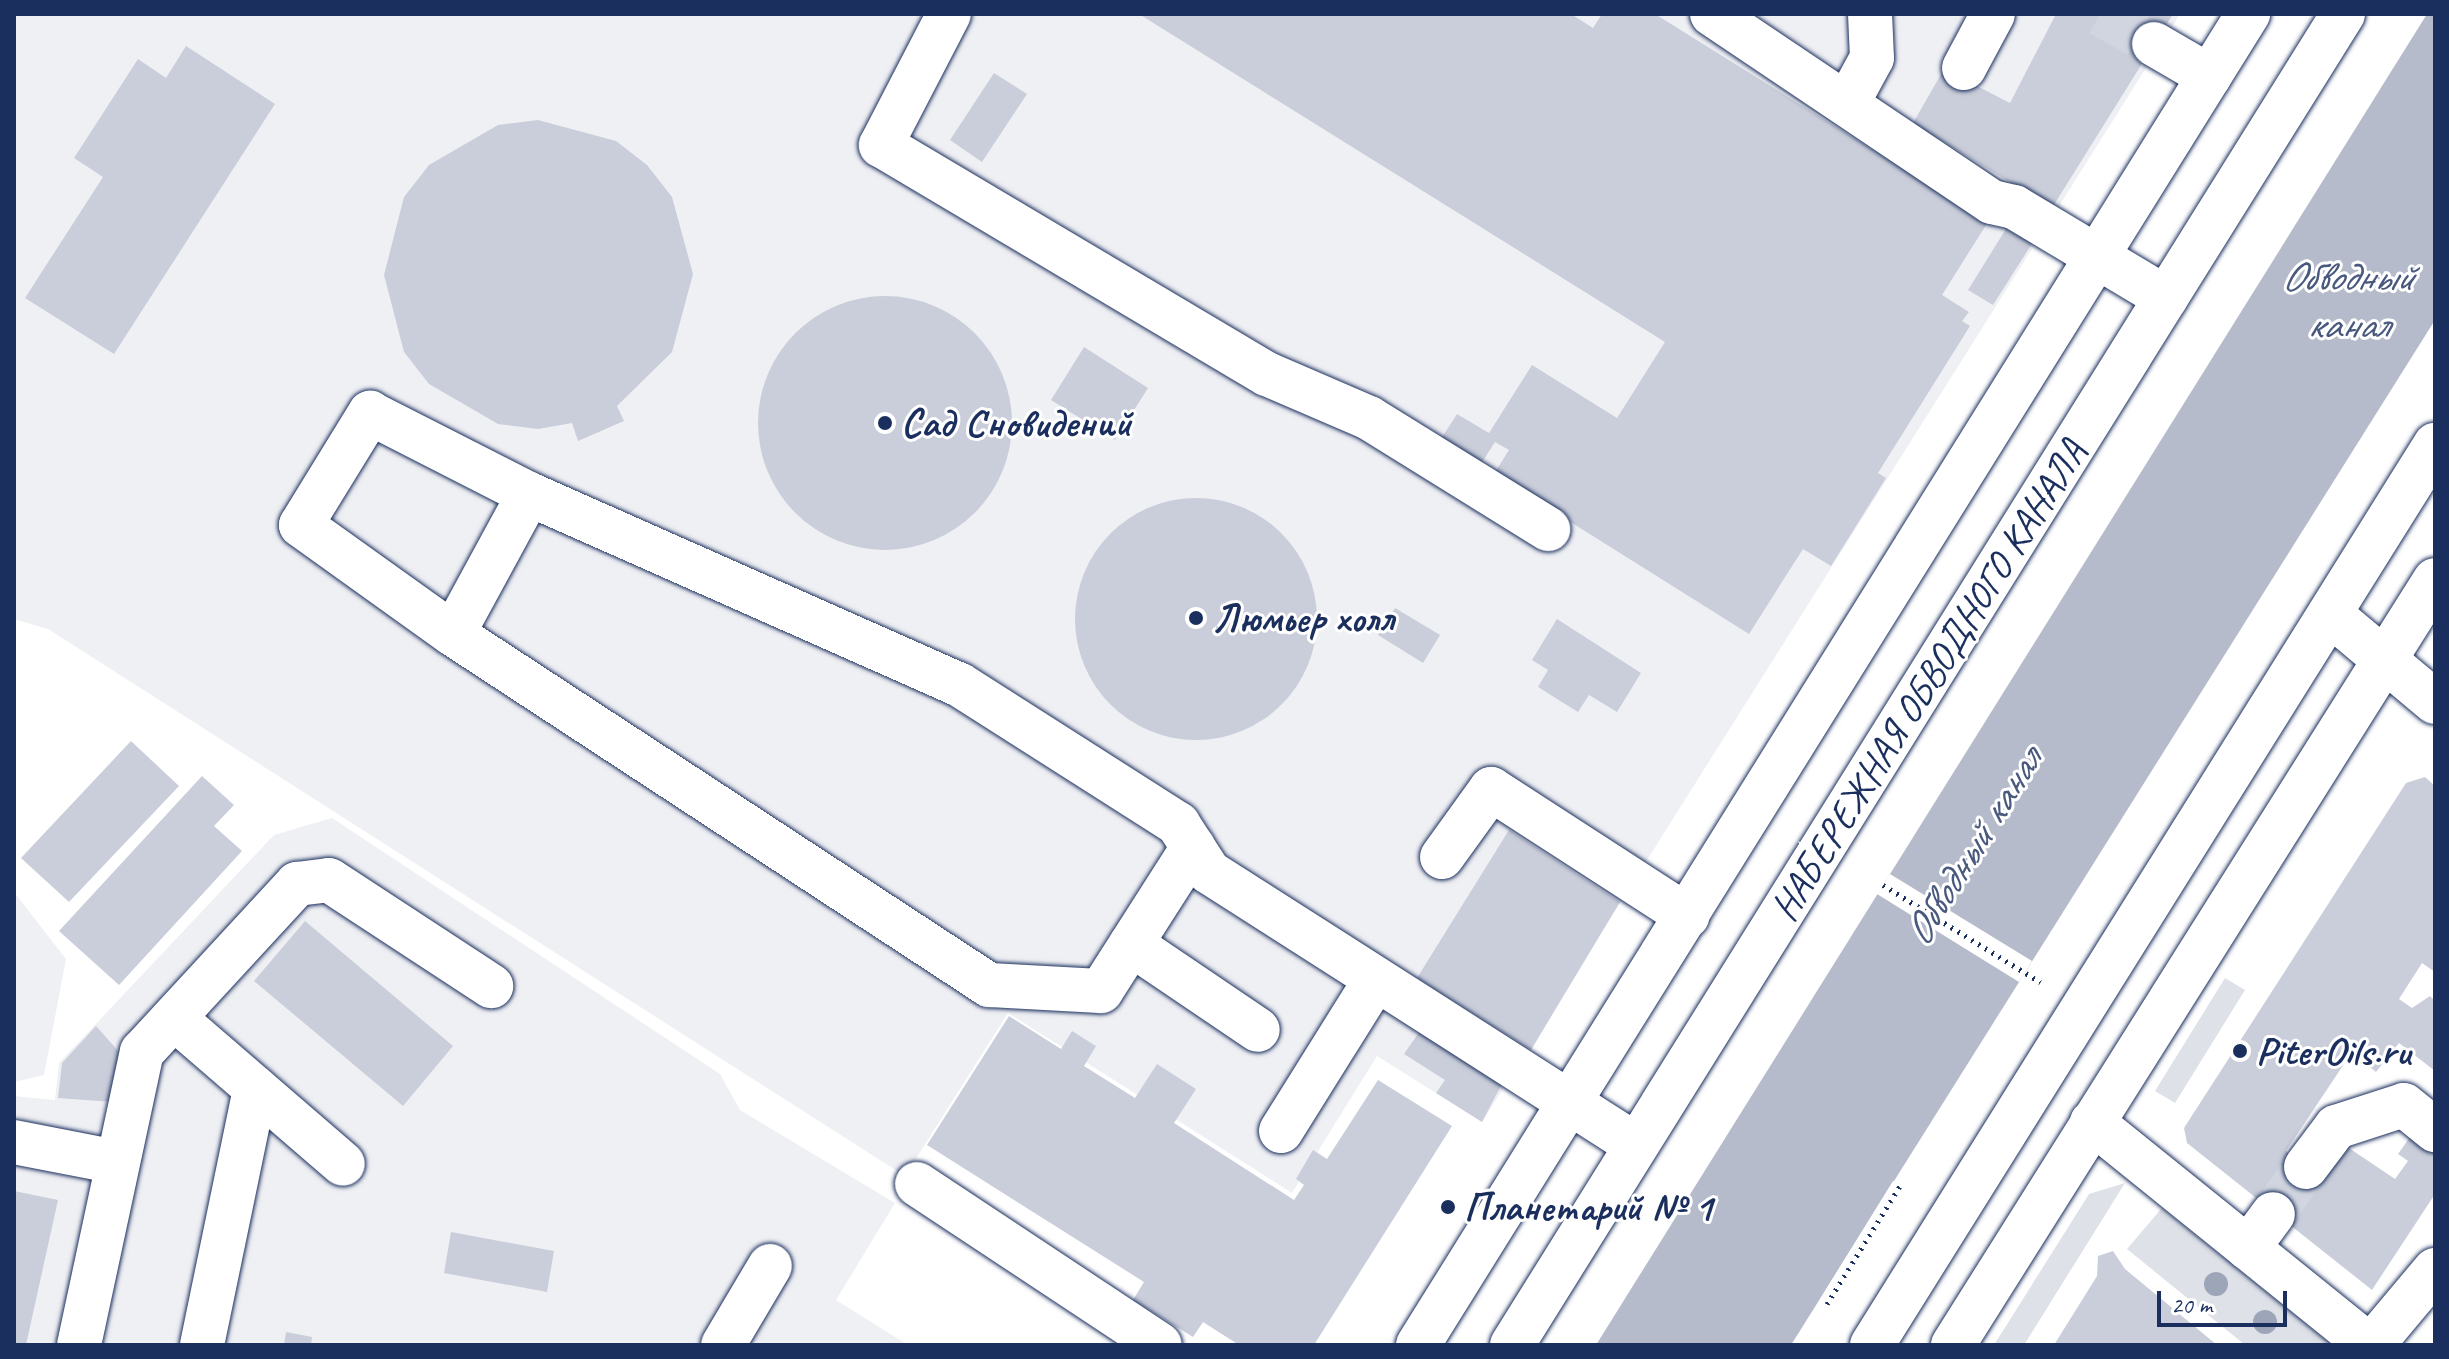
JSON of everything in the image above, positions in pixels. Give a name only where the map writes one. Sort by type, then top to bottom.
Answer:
[{"type":"main road","points":[[949,14],[881,145],[1267,374],[1369,418],[1548,529]]},
{"type":"main road","points":[[1712,14],[1992,202],[2014,207],[2166,298]]},
{"type":"main road","points":[[1847,104],[1872,58],[1870,14]]},
{"type":"main road","points":[[1964,68],[1993,14]]},
{"type":"main road","name":"НАБЕРЕЖНАЯ ОБВОДНОГО КАНАЛА","points":[[1418,1345],[2248,14]]},
{"type":"main road","name":"НАБЕРЕЖНАЯ ОБВОДНОГО КАНАЛА","points":[[1512,1345],[2343,14]]},
{"type":"main road","points":[[2154,44],[2209,76]]},
{"type":"main road","points":[[1193,847],[1101,991],[989,985],[453,634],[301,525],[370,413],[529,494],[960,685],[1178,824],[1193,847],[1209,872],[1374,982],[1636,1145]]},
{"type":"main road","points":[[1872,1345],[2435,445]]},
{"type":"main road","points":[[453,634],[529,494]]},
{"type":"main road","points":[[1953,1345],[2435,580]]},
{"type":"main road","points":[[2330,614],[2435,702]]},
{"type":"main road","points":[[1442,857],[1491,789],[1687,916]]},
{"type":"main road","points":[[79,1345],[142,1052],[297,884],[329,880],[491,986]]},
{"type":"main road","points":[[1131,944],[1258,1030]]},
{"type":"main road","points":[[1281,1131],[1374,982]]},
{"type":"main road","points":[[174,1018],[343,1164]]},
{"type":"main road","points":[[202,1345],[255,1088]]},
{"type":"main road","points":[[2306,1167],[2336,1127],[2404,1105],[2435,1130]]},
{"type":"main road","points":[[2092,1122],[2261,1231],[2370,1345],[2435,1270]]},
{"type":"main road","points":[[14,1142],[117,1162]]},
{"type":"main road","points":[[917,1184],[1160,1345]]},
{"type":"main road","points":[[723,1345],[770,1266]]},
{"type":"path","points":[[1883,885],[2040,982]]},
{"type":"path","points":[[1827,1304],[1900,1186]]},
{"type":"shaded area","points":[[14,14],[2180,14],[1482,1122],[1377,1056],[1292,1193],[1008,1013],[905,1176],[48,629],[14,619]]},
{"type":"shaded area","points":[[332,818],[720,1074],[740,1110],[895,1203],[836,1300],[908,1345],[14,1345],[14,1096],[55,1100],[59,1063],[274,835]]},
{"type":"shaded area","points":[[14,892],[66,959],[44,1075],[14,1082]]},
{"type":"shaded area","points":[[2225,978],[2245,990],[2175,1103],[2155,1091]]},
{"type":"shaded area","points":[[2125,1183],[2024,1345],[1994,1345],[2089,1194]]},
{"type":"shaded area","points":[[2162,1208],[2332,1345],[2245,1345],[2127,1249]]},
{"type":"water","name":"Обводный канал","points":[[2427,14],[2435,14],[2435,320],[1791,1345],[1596,1345]]},
{"type":"pier","points":[[1890,874],[2032,961],[2019,982],[1877,894]]},
{"type":"pier","points":[[1893,1181],[1897,1183],[1823,1301],[1820,1299]]},
{"type":"building","points":[[1139,14],[1571,14],[1593,28],[1602,14],[1655,14],[1988,222],[1942,295],[1969,312],[1962,321],[1970,326],[1878,473],[1886,478],[1831,566],[1803,549],[1749,634],[1494,474],[1509,450],[1495,442],[1479,467],[1439,442],[1457,414],[1489,433],[1532,365],[1617,418],[1665,342]]},
{"type":"building","points":[[2056,14],[2173,14],[2052,208],[1913,123],[1944,69],[2010,103]]},
{"type":"building","points":[[186,46],[275,104],[114,354],[25,298],[103,177],[74,158],[138,59],[166,78]]},
{"type":"building","points":[[994,73],[1027,94],[982,162],[950,140]]},
{"type":"building","points":[[538,120],[616,141],[647,165],[672,197],[693,274],[672,352],[617,406],[624,421],[578,441],[572,423],[538,429],[498,424],[429,384],[404,352],[384,275],[404,197],[429,165],[498,125]]},
{"type":"building","points":[[2009,224],[2035,239],[1993,305],[1968,290]]},
{"type":"building","name":"Сад Сновидений","points":[[885,296],[934,306],[975,333],[1002,374],[1012,423],[1002,472],[975,513],[934,540],[885,550],[836,540],[795,513],[768,472],[758,423],[768,374],[795,333],[836,306]]},
{"type":"building","points":[[1084,347],[1148,388],[1115,440],[1051,400]]},
{"type":"building","name":"Люмьер холл","points":[[1196,498],[1220,500],[1242,507],[1282,533],[1308,573],[1315,595],[1315,643],[1308,665],[1282,705],[1242,731],[1220,738],[1196,740],[1172,738],[1150,731],[1110,705],[1084,665],[1077,643],[1075,619],[1077,595],[1084,573],[1110,533],[1150,507],[1172,500]]},
{"type":"building","points":[[1395,608],[1440,635],[1423,663],[1378,635]]},
{"type":"building","points":[[1557,619],[1641,673],[1617,712],[1589,695],[1578,712],[1538,687],[1548,670],[1532,660]]},
{"type":"building","points":[[131,741],[179,786],[69,902],[21,858]]},
{"type":"building","points":[[202,776],[234,805],[214,826],[242,851],[119,985],[59,931]]},
{"type":"building","points":[[2425,777],[2435,786],[2435,972],[2422,963],[2399,999],[2412,1008],[2430,996],[2435,1001],[2435,1071],[2399,1043],[2376,1072],[2352,1052],[2286,1151],[2306,1167],[2337,1140],[2395,1179],[2408,1161],[2398,1154],[2415,1130],[2435,1146],[2435,1194],[2372,1290],[2187,1143],[2184,1128],[2406,783]]},
{"type":"building","points":[[1509,830],[1620,902],[1531,1050],[1417,978]]},
{"type":"building","points":[[305,921],[453,1046],[403,1106],[254,981]]},
{"type":"building","points":[[1009,1016],[1061,1049],[1072,1031],[1096,1046],[1084,1066],[1135,1098],[1157,1064],[1196,1089],[1174,1123],[1294,1200],[1304,1185],[1296,1179],[1313,1150],[1327,1159],[1378,1080],[1452,1126],[1314,1345],[1239,1345],[1203,1322],[1193,1337],[1133,1300],[1144,1282],[927,1145]]},
{"type":"building","points":[[96,1026],[121,1054],[113,1102],[58,1098],[62,1063]]},
{"type":"building","points":[[1422,1028],[1504,1080],[1482,1122],[1436,1093],[1445,1080],[1404,1054]]},
{"type":"building","points":[[14,1191],[58,1200],[26,1345],[14,1345]]},
{"type":"building","points":[[451,1232],[554,1251],[547,1292],[444,1273]]},
{"type":"building","points":[[2113,1251],[2125,1269],[2217,1345],[2054,1345],[2097,1276],[2098,1256]]},
{"type":"building","points":[[286,1332],[312,1337],[311,1345],[284,1345]]},
{"type":"tunnel","points":[[2100,14],[2154,44]]},
{"type":"tunnel","points":[[2273,1214],[2306,1167]]},
{"type":"place","name":"Сад Сновидений","points":[[885,423]]},
{"type":"place","name":"Люмьер холл","points":[[1196,618]]},
{"type":"place","name":"PiterOils.ru","points":[[2240,1051]]},
{"type":"place","name":"Планетарий № 1","points":[[1448,1207]]}]
